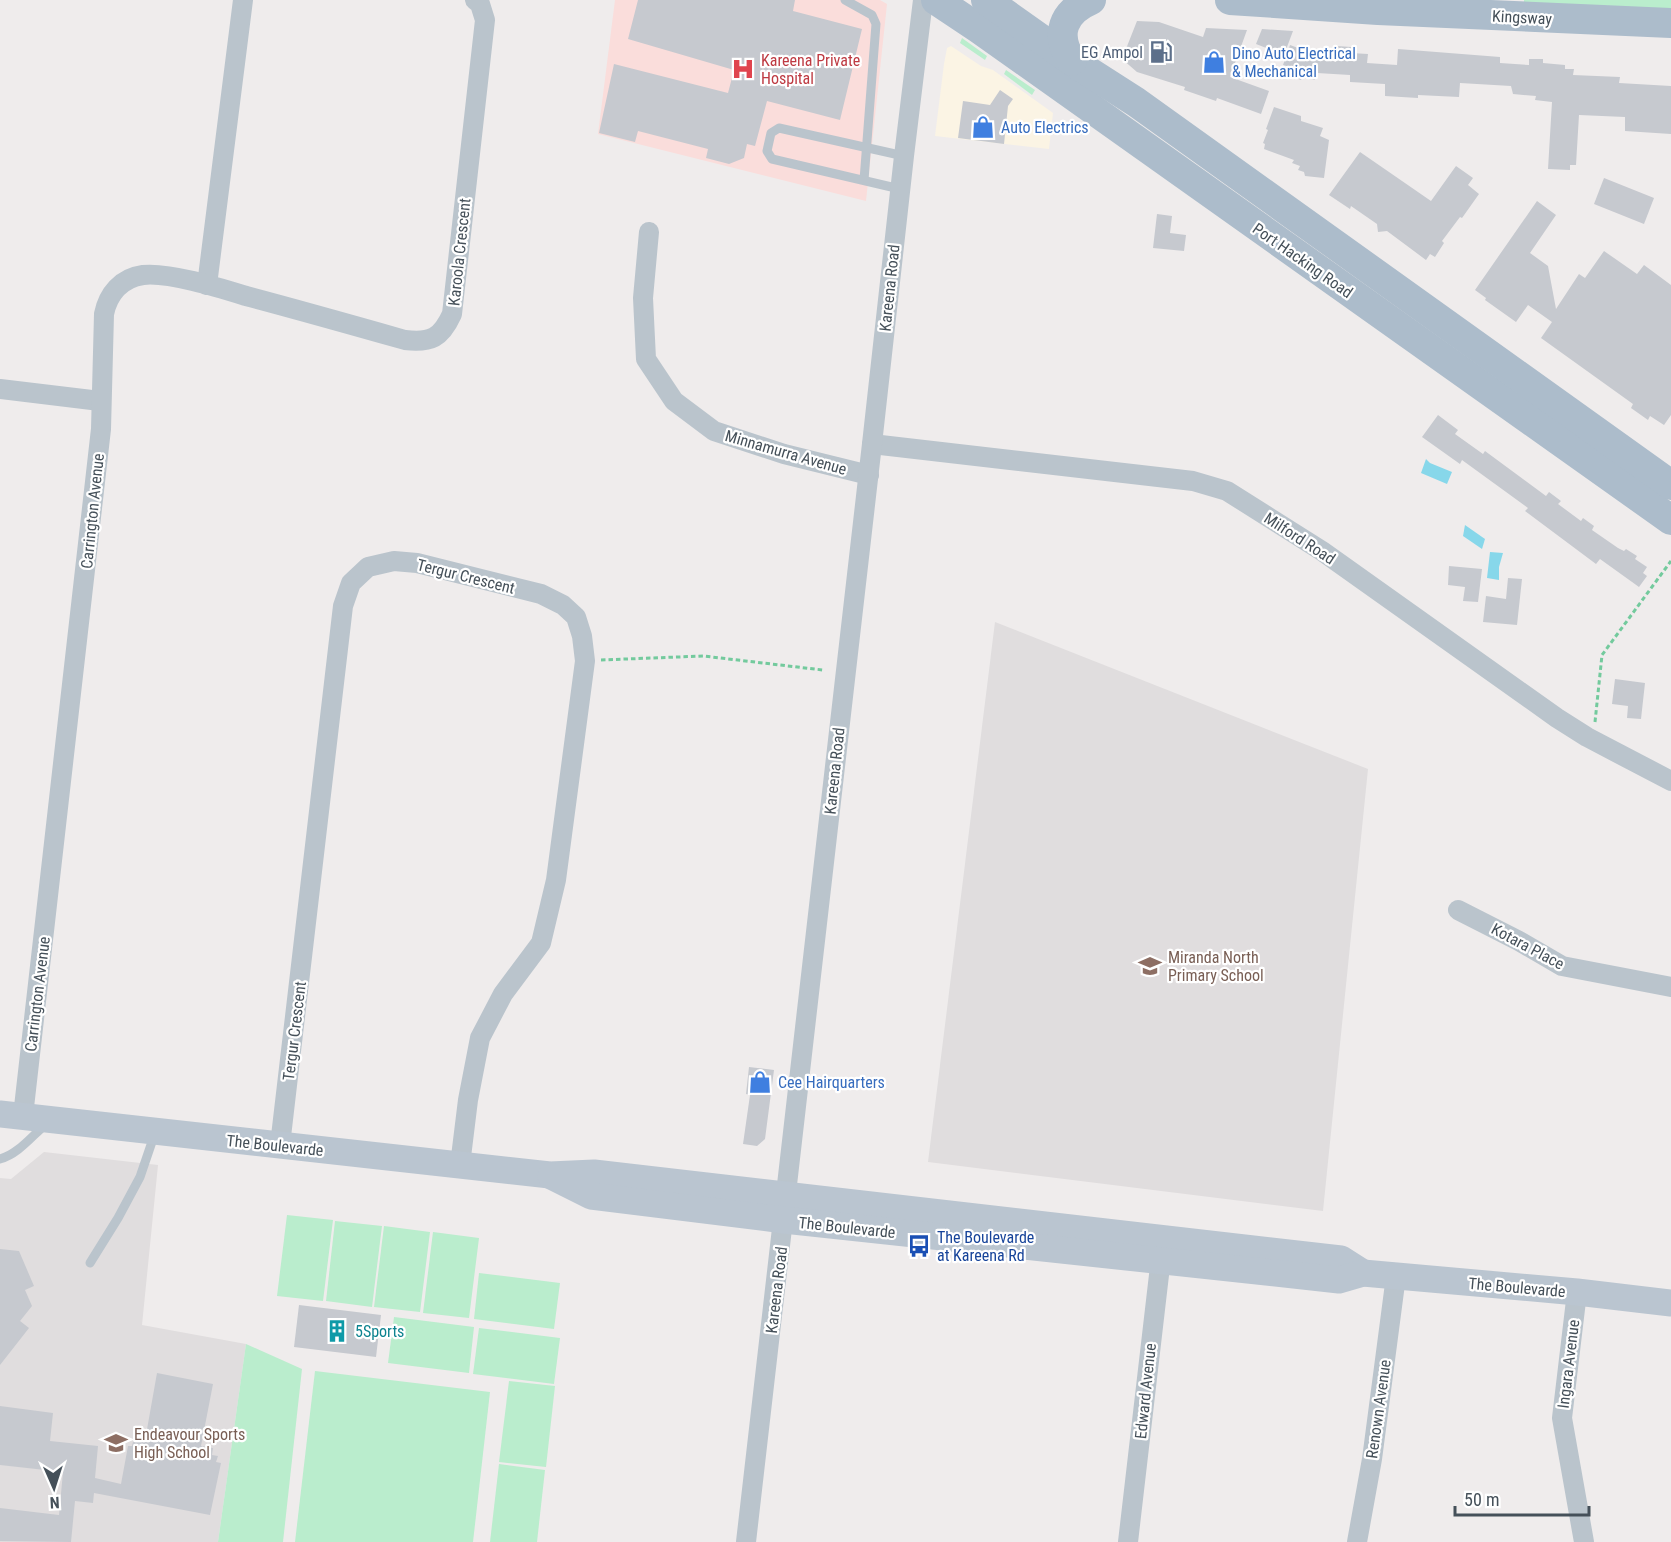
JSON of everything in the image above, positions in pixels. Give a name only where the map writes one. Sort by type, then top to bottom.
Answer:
[{"type":"main road","name":"Port Hacking Road","points":[[936,0],[1671,520]]},
{"type":"main road","name":"Port Hacking Road","points":[[986,0],[1072,61],[1136,102],[1671,484]]},
{"type":"main road","points":[[1072,61],[1063,46],[1064,26],[1069,15],[1076,8],[1091,0]]},
{"type":"main road","name":"Kingsway","points":[[1230,0],[1378,5],[1671,22]]},
{"type":"main road","name":"The Boulevarde","points":[[11,1115],[550,1175],[591,1196],[785,1208],[1161,1250],[1341,1259],[1363,1273],[1671,1303]]},
{"type":"street","points":[[207,285],[243,0]]},
{"type":"street","name":"Karoola Crescent","points":[[207,285],[405,340],[420,342],[434,339],[445,328],[452,314],[485,20],[480,4],[475,0]]},
{"type":"street","name":"Kareena Road","points":[[746,1542],[923,0]]},
{"type":"street","name":"Minnamurra Avenue","points":[[649,232],[643,298],[646,359],[674,401],[714,431],[784,454],[869,475]]},
{"type":"street","name":"Carrington Avenue","points":[[11,1115],[99,441],[104,314],[107,300],[116,287],[143,275],[162,276],[207,285]]},
{"type":"street","points":[[0,389],[100,401]]},
{"type":"street","name":"Milford Road","points":[[872,444],[1193,481],[1227,491],[1322,551],[1557,718],[1587,737],[1671,781]]},
{"type":"street","name":"Tergur Crescent","points":[[280,1145],[343,606],[351,583],[368,567],[393,561],[417,563],[541,594],[563,605],[576,617],[582,636],[585,661],[556,880],[541,943],[503,994],[480,1038],[468,1100],[460,1165]]},
{"type":"street","name":"Kotara Place","points":[[1458,910],[1562,966],[1671,987]]},
{"type":"street","name":"Edward Avenue","points":[[1128,1542],[1161,1250]]},
{"type":"street","name":"Renown Avenue","points":[[1357,1542],[1372,1459],[1396,1276]]},
{"type":"street","name":"Ingara Avenue","points":[[1576,1292],[1562,1418],[1584,1542]]},
{"type":"lane","points":[[845,0],[872,15],[876,24],[864,180]]},
{"type":"lane","points":[[900,189],[772,159],[767,151],[771,133],[779,128],[904,156]]},
{"type":"lane","points":[[0,1159],[8,1157],[51,1119]]},
{"type":"lane","points":[[90,1263],[140,1177],[156,1131]]},
{"type":"path","points":[[1587,737],[1595,722],[1602,656],[1671,561]]},
{"type":"path","points":[[585,661],[703,656],[823,670]]},
{"type":"shaded area","name":"Kareena Private Hospital","points":[[615,0],[880,0],[887,4],[866,201],[598,134]]},
{"type":"shaded area","points":[[951,46],[981,66],[993,70],[1053,113],[1049,149],[935,136],[944,64],[947,48]]},
{"type":"shaded area","name":"Miranda North Primary School","points":[[995,622],[1368,769],[1323,1211],[928,1162]]},
{"type":"shaded area","name":"Endeavour Sports High School","points":[[44,1152],[158,1165],[142,1325],[246,1344],[218,1542],[0,1542],[0,1178],[11,1179]]},
{"type":"green space","points":[[1524,0],[1671,0],[1671,23],[1524,6]]},
{"type":"green space","points":[[962,38],[987,56],[985,60],[960,43]]},
{"type":"green space","points":[[1006,70],[1035,90],[1032,95],[1004,74]]},
{"type":"green space","points":[[287,1215],[333,1220],[323,1301],[277,1296]]},
{"type":"green space","points":[[335,1221],[382,1226],[372,1307],[326,1301]]},
{"type":"green space","points":[[384,1226],[430,1232],[420,1312],[374,1307]]},
{"type":"green space","points":[[433,1232],[479,1238],[469,1318],[423,1313]]},
{"type":"green space","points":[[479,1273],[560,1283],[554,1329],[474,1319]]},
{"type":"green space","points":[[394,1317],[474,1327],[469,1373],[388,1363]]},
{"type":"green space","points":[[479,1328],[560,1338],[554,1384],[473,1374]]},
{"type":"green space","points":[[246,1344],[302,1369],[283,1542],[218,1542]]},
{"type":"green space","points":[[315,1371],[490,1392],[473,1542],[295,1542]]},
{"type":"green space","points":[[509,1381],[555,1386],[546,1467],[499,1462]]},
{"type":"green space","points":[[499,1464],[545,1470],[537,1542],[490,1542]]},
{"type":"water","points":[[1426,459],[1452,472],[1447,484],[1421,473]]},
{"type":"water","points":[[1465,525],[1485,539],[1482,549],[1463,536]]},
{"type":"water","points":[[1490,552],[1503,553],[1499,567],[1499,580],[1487,578]]},
{"type":"building","points":[[638,0],[795,0],[793,11],[862,29],[840,120],[767,101],[755,146],[747,144],[744,158],[729,164],[706,158],[708,149],[638,131],[635,142],[599,133],[614,64],[728,93],[734,70],[628,39]]},
{"type":"building","points":[[1137,21],[1159,22],[1203,37],[1206,28],[1247,30],[1230,77],[1269,91],[1261,114],[1217,98],[1216,101],[1184,90],[1185,87],[1137,72],[1122,59]]},
{"type":"building","points":[[1262,29],[1293,31],[1284,55],[1256,44]]},
{"type":"building","points":[[1290,45],[1336,62],[1337,46],[1351,47],[1351,53],[1368,54],[1367,63],[1397,65],[1398,49],[1500,57],[1500,63],[1529,65],[1529,59],[1543,59],[1543,63],[1565,65],[1565,69],[1574,69],[1573,75],[1620,77],[1619,83],[1671,86],[1671,134],[1625,131],[1625,117],[1579,115],[1576,165],[1570,165],[1570,170],[1548,169],[1552,102],[1535,100],[1536,96],[1513,94],[1511,86],[1460,83],[1459,97],[1418,95],[1418,98],[1385,96],[1385,84],[1350,82],[1350,75],[1317,73],[1315,80],[1303,76],[1301,80],[1287,75],[1290,67],[1283,65]]},
{"type":"building","name":"Auto Electrics","points":[[1000,90],[1013,99],[1008,106],[1004,144],[958,138],[963,101],[990,105]]},
{"type":"building","points":[[1274,107],[1301,116],[1301,121],[1323,128],[1320,136],[1329,140],[1324,178],[1305,176],[1304,172],[1298,170],[1300,166],[1292,163],[1294,160],[1264,149],[1265,144],[1263,143],[1268,130],[1266,129]]},
{"type":"building","points":[[1360,152],[1431,201],[1456,166],[1473,178],[1468,185],[1479,194],[1442,241],[1444,243],[1435,257],[1430,254],[1426,260],[1387,231],[1378,232],[1377,224],[1351,206],[1350,209],[1329,195]]},
{"type":"building","points":[[1604,178],[1654,198],[1644,224],[1594,204]]},
{"type":"building","points":[[1537,201],[1556,215],[1530,253],[1548,266],[1556,309],[1579,274],[1585,278],[1604,251],[1637,274],[1644,265],[1671,285],[1671,415],[1664,425],[1650,416],[1648,420],[1631,408],[1633,404],[1541,338],[1552,322],[1528,305],[1516,322],[1475,290]]},
{"type":"building","points":[[1157,214],[1172,216],[1170,233],[1186,235],[1184,251],[1153,248]]},
{"type":"building","points":[[1438,415],[1458,430],[1455,434],[1483,454],[1485,451],[1546,496],[1549,492],[1561,501],[1558,504],[1581,521],[1583,518],[1594,526],[1592,530],[1618,548],[1624,551],[1626,549],[1637,556],[1635,559],[1647,567],[1643,573],[1647,576],[1639,587],[1600,559],[1596,564],[1525,511],[1528,508],[1462,460],[1460,464],[1422,437]]},
{"type":"building","points":[[1449,566],[1482,569],[1478,602],[1463,601],[1465,587],[1448,585]]},
{"type":"building","points":[[1508,578],[1522,579],[1517,625],[1483,622],[1486,596],[1506,599]]},
{"type":"building","points":[[1615,679],[1645,683],[1641,719],[1627,718],[1628,706],[1612,704]]},
{"type":"building","points":[[749,1067],[774,1070],[765,1139],[757,1146],[743,1144],[750,1095],[746,1094]]},
{"type":"building","points":[[0,1249],[19,1251],[34,1286],[25,1290],[32,1306],[20,1321],[29,1328],[0,1365]]},
{"type":"building","name":"5Sports","points":[[299,1305],[381,1315],[376,1357],[294,1347]]},
{"type":"building","points":[[157,1373],[213,1384],[201,1446],[213,1448],[212,1455],[218,1456],[216,1462],[221,1463],[210,1515],[94,1493],[93,1503],[75,1501],[71,1542],[0,1541],[0,1508],[59,1515],[63,1472],[0,1465],[0,1406],[53,1413],[50,1441],[98,1446],[95,1478],[121,1484],[128,1446],[132,1446],[135,1433],[146,1435]]},
{"type":"place","name":"EG Ampol","points":[[1161,52]]},
{"type":"place","name":"Dino Auto Electrical & Mechanical","points":[[1214,62]]},
{"type":"place","name":"Kareena Private Hospital","points":[[743,69]]},
{"type":"place","name":"Auto Electrics","points":[[983,127]]},
{"type":"place","name":"Miranda North Primary School","points":[[1150,966]]},
{"type":"place","name":"Cee Hairquarters","points":[[760,1082]]},
{"type":"place","name":"The Boulevarde at Kareena Rd","points":[[919,1246]]},
{"type":"place","name":"5Sports","points":[[337,1331]]},
{"type":"place","name":"Endeavour Sports High School","points":[[116,1443]]}]
